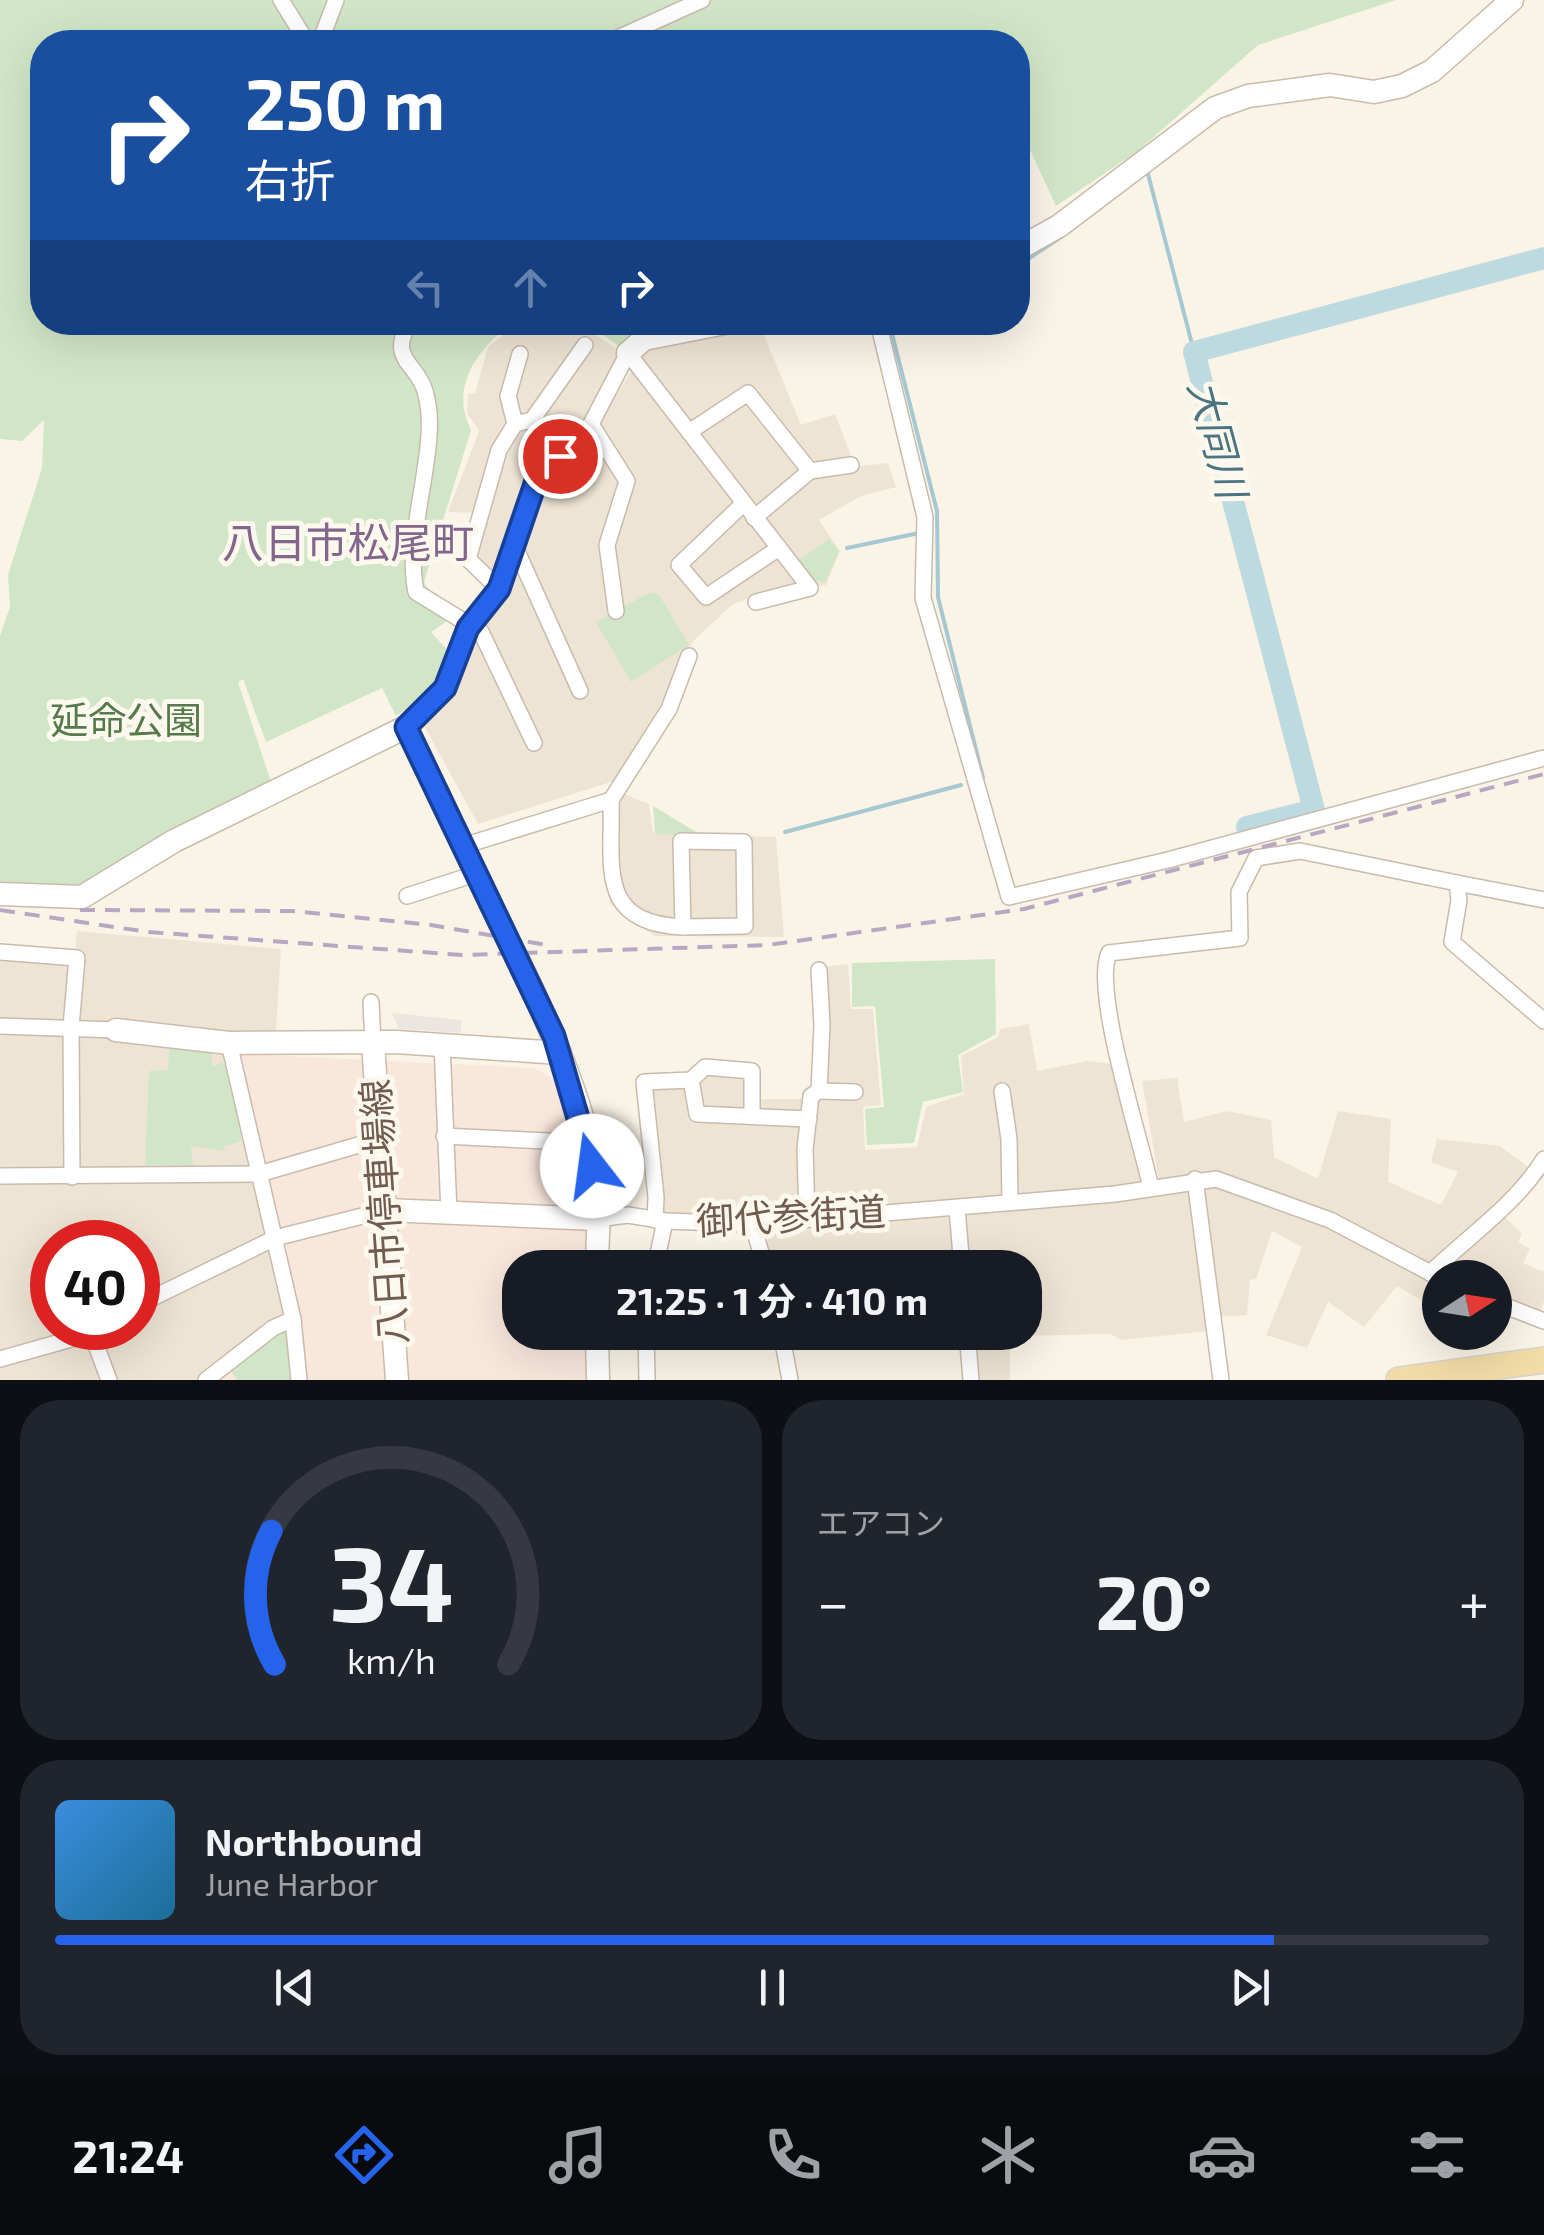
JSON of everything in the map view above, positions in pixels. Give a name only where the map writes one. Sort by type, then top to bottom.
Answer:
[{"type":"main road","points":[[1410,1379],[1503,1373],[1544,1360]]},
{"type":"street","points":[[280,0],[300,30]]},
{"type":"street","points":[[325,30],[336,0]]},
{"type":"street","points":[[636,30],[702,0]]},
{"type":"street","points":[[1030,242],[1059,226],[1214,108],[1248,96],[1330,85],[1374,92],[1402,86],[1432,71],[1512,0]]},
{"type":"street","points":[[406,335],[402,347],[410,372],[425,391],[426,427],[411,554],[416,592],[480,632],[534,743]]},
{"type":"street","points":[[0,894],[82,897],[190,833],[406,727],[445,688],[468,628],[499,589],[536,481],[591,424],[628,352],[644,339],[664,335]]},
{"type":"street","points":[[881,335],[925,517],[923,598],[1009,897],[1168,860],[1544,758]]},
{"type":"street","points":[[499,589],[468,559],[499,450],[585,344]]},
{"type":"street","points":[[628,352],[810,588],[756,602]]},
{"type":"street","points":[[520,354],[508,396],[524,422],[558,438],[565,451]]},
{"type":"street","points":[[690,432],[748,392],[810,471]]},
{"type":"street","points":[[591,424],[627,481],[607,546],[616,611]]},
{"type":"street","points":[[754,518],[810,471],[851,465]]},
{"type":"street","points":[[744,503],[678,566],[706,597],[779,548]]},
{"type":"street","points":[[516,548],[580,691]]},
{"type":"street","points":[[683,927],[681,841],[744,842],[745,926],[683,927],[648,925],[634,916],[616,894],[611,800],[669,709],[689,656]]},
{"type":"street","points":[[406,727],[466,845],[560,1053],[598,1188],[597,1250]]},
{"type":"street","points":[[466,845],[611,800]]},
{"type":"street","points":[[1152,1188],[1113,1034],[1102,968],[1109,953],[1240,938],[1239,892],[1256,858],[1300,851],[1544,900]]},
{"type":"street","points":[[407,896],[478,873]]},
{"type":"street","points":[[1456,883],[1459,900],[1452,942],[1544,1021]]},
{"type":"street","points":[[0,952],[78,958],[72,1026],[72,1177]]},
{"type":"street","points":[[818,970],[822,1026],[820,1090]]},
{"type":"street","points":[[371,1002],[373,1044]]},
{"type":"street","points":[[0,1026],[72,1026],[229,1042],[442,1044],[560,1053]]},
{"type":"street","points":[[229,1042],[293,1319],[300,1380]]},
{"type":"street","name":"八日市停車場線","points":[[373,1044],[397,1380]]},
{"type":"street","points":[[442,1044],[449,1213]]},
{"type":"street","points":[[656,1250],[660,1221],[644,1082],[692,1080],[704,1067],[752,1071],[752,1114]]},
{"type":"street","points":[[692,1080],[697,1114],[809,1119]]},
{"type":"street","points":[[807,1217],[804,1175],[812,1096],[820,1090],[855,1092]]},
{"type":"street","points":[[1002,1091],[1009,1139],[1010,1202]]},
{"type":"street","points":[[444,1136],[586,1144]]},
{"type":"street","points":[[0,1176],[259,1174],[379,1139]]},
{"type":"street","points":[[1449,1260],[1497,1209],[1524,1191],[1544,1158]]},
{"type":"street","name":"御代参街道","points":[[160,1294],[274,1238],[386,1210],[597,1218],[628,1215],[660,1221],[752,1224],[958,1208],[1216,1179],[1330,1220],[1422,1268]]},
{"type":"street","points":[[1194,1180],[1221,1380]]},
{"type":"street","points":[[958,1208],[961,1250]]},
{"type":"street","points":[[752,1224],[760,1250]]},
{"type":"street","points":[[1512,1309],[1544,1321]]},
{"type":"street","points":[[206,1380],[293,1319]]},
{"type":"street","points":[[0,1359],[30,1349]]},
{"type":"street","points":[[99,1350],[109,1380]]},
{"type":"street","points":[[598,1350],[598,1380]]},
{"type":"street","points":[[646,1350],[647,1380]]},
{"type":"street","points":[[784,1350],[790,1380]]},
{"type":"street","points":[[968,1350],[971,1380]]},
{"type":"shaded area","points":[[504,335],[597,335],[618,350],[604,388],[588,414],[569,435],[552,440],[537,459],[498,580],[463,554],[477,513],[448,512],[479,431],[467,413],[468,394],[475,393],[488,347]]},
{"type":"shaded area","points":[[705,335],[764,335],[801,425],[835,414],[853,461],[861,466],[888,463],[896,487],[861,496],[819,520],[840,551],[826,585],[751,597],[732,605],[696,638],[681,658],[664,709],[614,781],[478,824],[422,722],[457,679],[470,637],[509,591],[552,472],[594,430],[646,348]]},
{"type":"shaded area","points":[[625,794],[649,804],[653,833],[776,837],[784,937],[654,936],[610,904],[606,816]]},
{"type":"shaded area","points":[[77,931],[281,949],[276,1031],[271,1039],[228,1039],[299,1380],[0,1380],[0,945],[75,951]]},
{"type":"shaded area","points":[[848,964],[851,1009],[873,1009],[881,1105],[863,1107],[865,1150],[917,1147],[926,1107],[964,1094],[961,1056],[998,1037],[1000,1029],[1029,1024],[1037,1071],[1087,1061],[1121,1065],[1146,1182],[1108,1190],[743,1219],[660,1216],[649,1088],[694,1083],[712,1059],[758,1064],[761,1099],[824,1099],[823,967]]},
{"type":"shaded area","points":[[392,1013],[461,1020],[461,1033],[399,1029]]},
{"type":"shaded area","points":[[241,1054],[534,1068],[553,1079],[587,1143],[596,1250],[502,1250],[502,1350],[597,1350],[598,1380],[217,1380],[293,1319],[259,1174]]},
{"type":"shaded area","points":[[1177,1078],[1184,1122],[1227,1111],[1271,1120],[1274,1157],[1318,1179],[1338,1111],[1391,1119],[1388,1182],[1441,1205],[1458,1172],[1431,1162],[1437,1139],[1500,1146],[1531,1169],[1497,1209],[1522,1234],[1518,1242],[1530,1249],[1523,1263],[1544,1272],[1544,1301],[1539,1314],[1512,1303],[1512,1260],[1422,1260],[1422,1265],[1219,1172],[1159,1180],[1142,1081]]},
{"type":"shaded area","points":[[1192,1184],[1208,1331],[1121,1340],[1110,1334],[1042,1335],[1042,1250],[966,1250],[963,1212]]},
{"type":"shaded area","points":[[1201,1184],[1214,1184],[1331,1228],[1422,1271],[1422,1301],[1397,1286],[1364,1327],[1328,1302],[1307,1348],[1266,1335],[1302,1247],[1272,1231],[1256,1279],[1250,1280],[1247,1315],[1218,1317]]},
{"type":"shaded area","points":[[954,1212],[956,1250],[765,1250],[758,1228]]},
{"type":"shaded area","points":[[972,1350],[1010,1350],[1010,1380],[974,1380]]},
{"type":"green space","name":"延命公園","points":[[0,0],[1396,0],[1258,45],[1138,151],[1056,206],[1030,150],[1030,30],[30,30],[30,335],[498,335],[478,357],[465,384],[463,399],[471,430],[424,582],[446,622],[431,632],[450,653],[432,693],[396,716],[382,688],[266,742],[243,679],[238,682],[271,782],[81,884],[0,886],[0,636],[10,607],[8,575],[42,468],[44,420],[22,441],[0,439]]},
{"type":"green space","points":[[603,335],[629,335],[619,346]]},
{"type":"green space","points":[[829,539],[839,552],[825,582],[812,580],[799,560]]},
{"type":"green space","points":[[651,592],[659,595],[689,645],[631,682],[596,622]]},
{"type":"green space","points":[[653,806],[703,836],[655,834]]},
{"type":"green space","points":[[995,959],[996,1034],[958,1055],[963,1092],[923,1102],[914,1143],[867,1145],[865,1109],[884,1107],[875,1006],[852,1007],[852,963]]},
{"type":"green space","points":[[169,1046],[211,1049],[212,1066],[227,1062],[242,1141],[224,1146],[225,1151],[191,1146],[193,1165],[145,1165],[149,1071],[168,1070]]},
{"type":"green space","points":[[279,1331],[286,1333],[292,1380],[237,1380],[228,1367]]},
{"type":"waterway","points":[[1147,170],[1194,352]]},
{"type":"waterway","points":[[1030,258],[1061,237]]},
{"type":"waterway","name":"大同川","points":[[1247,827],[1314,810],[1194,352],[1544,258]]},
{"type":"waterway","points":[[892,335],[937,511],[938,597],[983,778]]},
{"type":"waterway","points":[[847,548],[919,533]]},
{"type":"waterway","points":[[785,832],[961,785]]},
{"type":"railway","points":[[0,910],[148,932],[462,955],[768,945],[1024,909],[1544,774]]},
{"type":"railway","points":[[80,910],[292,911],[431,925],[547,945]]},
{"type":"district","name":"八日市松尾町","points":[[348,543]]},
{"type":"route","points":[[560,456],[536,481],[499,589],[468,628],[445,688],[406,727],[466,845],[554,1036],[592,1166]]}]
